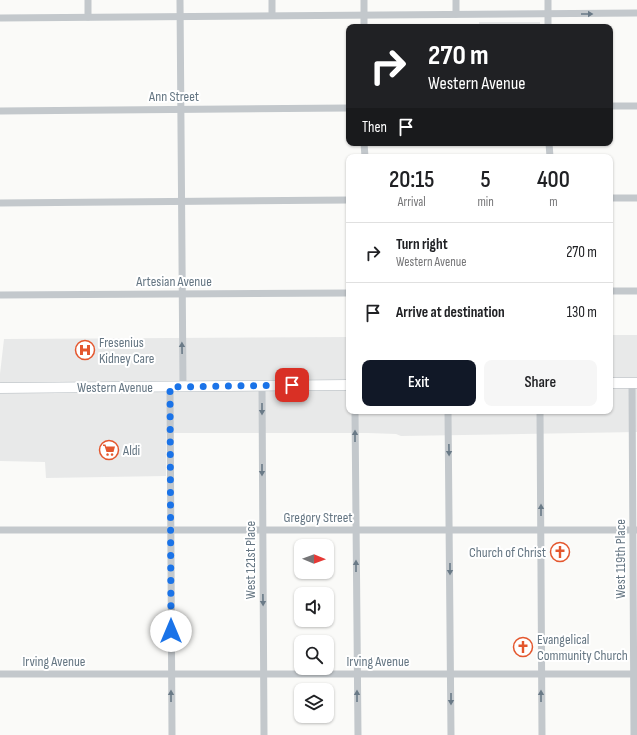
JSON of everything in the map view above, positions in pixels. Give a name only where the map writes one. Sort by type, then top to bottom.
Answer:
[{"type":"main road","points":[[613,383],[634,383]]},
{"type":"main road","name":"Western Avenue","points":[[0,388],[346,384]]},
{"type":"street","points":[[88,0],[88,17]]},
{"type":"street","points":[[180,0],[183,387]]},
{"type":"street","points":[[272,0],[272,16]]},
{"type":"street","points":[[364,0],[364,24]]},
{"type":"street","points":[[456,0],[456,14]]},
{"type":"street","points":[[548,0],[548,24]]},
{"type":"street","points":[[0,18],[637,13]]},
{"type":"street","points":[[613,106],[637,106]]},
{"type":"street","name":"Ann Street","points":[[0,111],[346,108]]},
{"type":"street","points":[[613,198],[637,198]]},
{"type":"street","points":[[0,203],[346,200]]},
{"type":"street","points":[[613,291],[637,291]]},
{"type":"street","name":"Artesian Avenue","points":[[0,295],[346,293]]},
{"type":"street","name":"West 119th Place","points":[[634,383],[634,735]]},
{"type":"street","name":"West 121st Place","points":[[262,386],[264,735]]},
{"type":"street","points":[[170,387],[172,735]]},
{"type":"street","points":[[355,414],[358,735]]},
{"type":"street","points":[[448,414],[451,735]]},
{"type":"street","points":[[540,414],[542,735]]},
{"type":"street","name":"Gregory Street","points":[[0,530],[635,530]]},
{"type":"street","name":"Irving Avenue","points":[[0,674],[635,674]]},
{"type":"shaded area","points":[[479,22],[540,22],[540,24],[479,24]]},
{"type":"shaded area","points":[[613,335],[637,335],[637,432],[401,436],[396,434],[368,433],[166,433],[166,476],[46,478],[45,462],[0,461],[0,374],[4,339],[346,337],[346,414],[613,414]]},
{"type":"place","name":"Fresenius Kidney Care","points":[[85,350]]},
{"type":"place","name":"Aldi","points":[[109,450]]},
{"type":"place","name":"Church of Christ","points":[[560,552]]},
{"type":"place","name":"Evangelical Community Church","points":[[523,647]]},
{"type":"route","points":[[171,631],[170,387],[292,385]]}]
